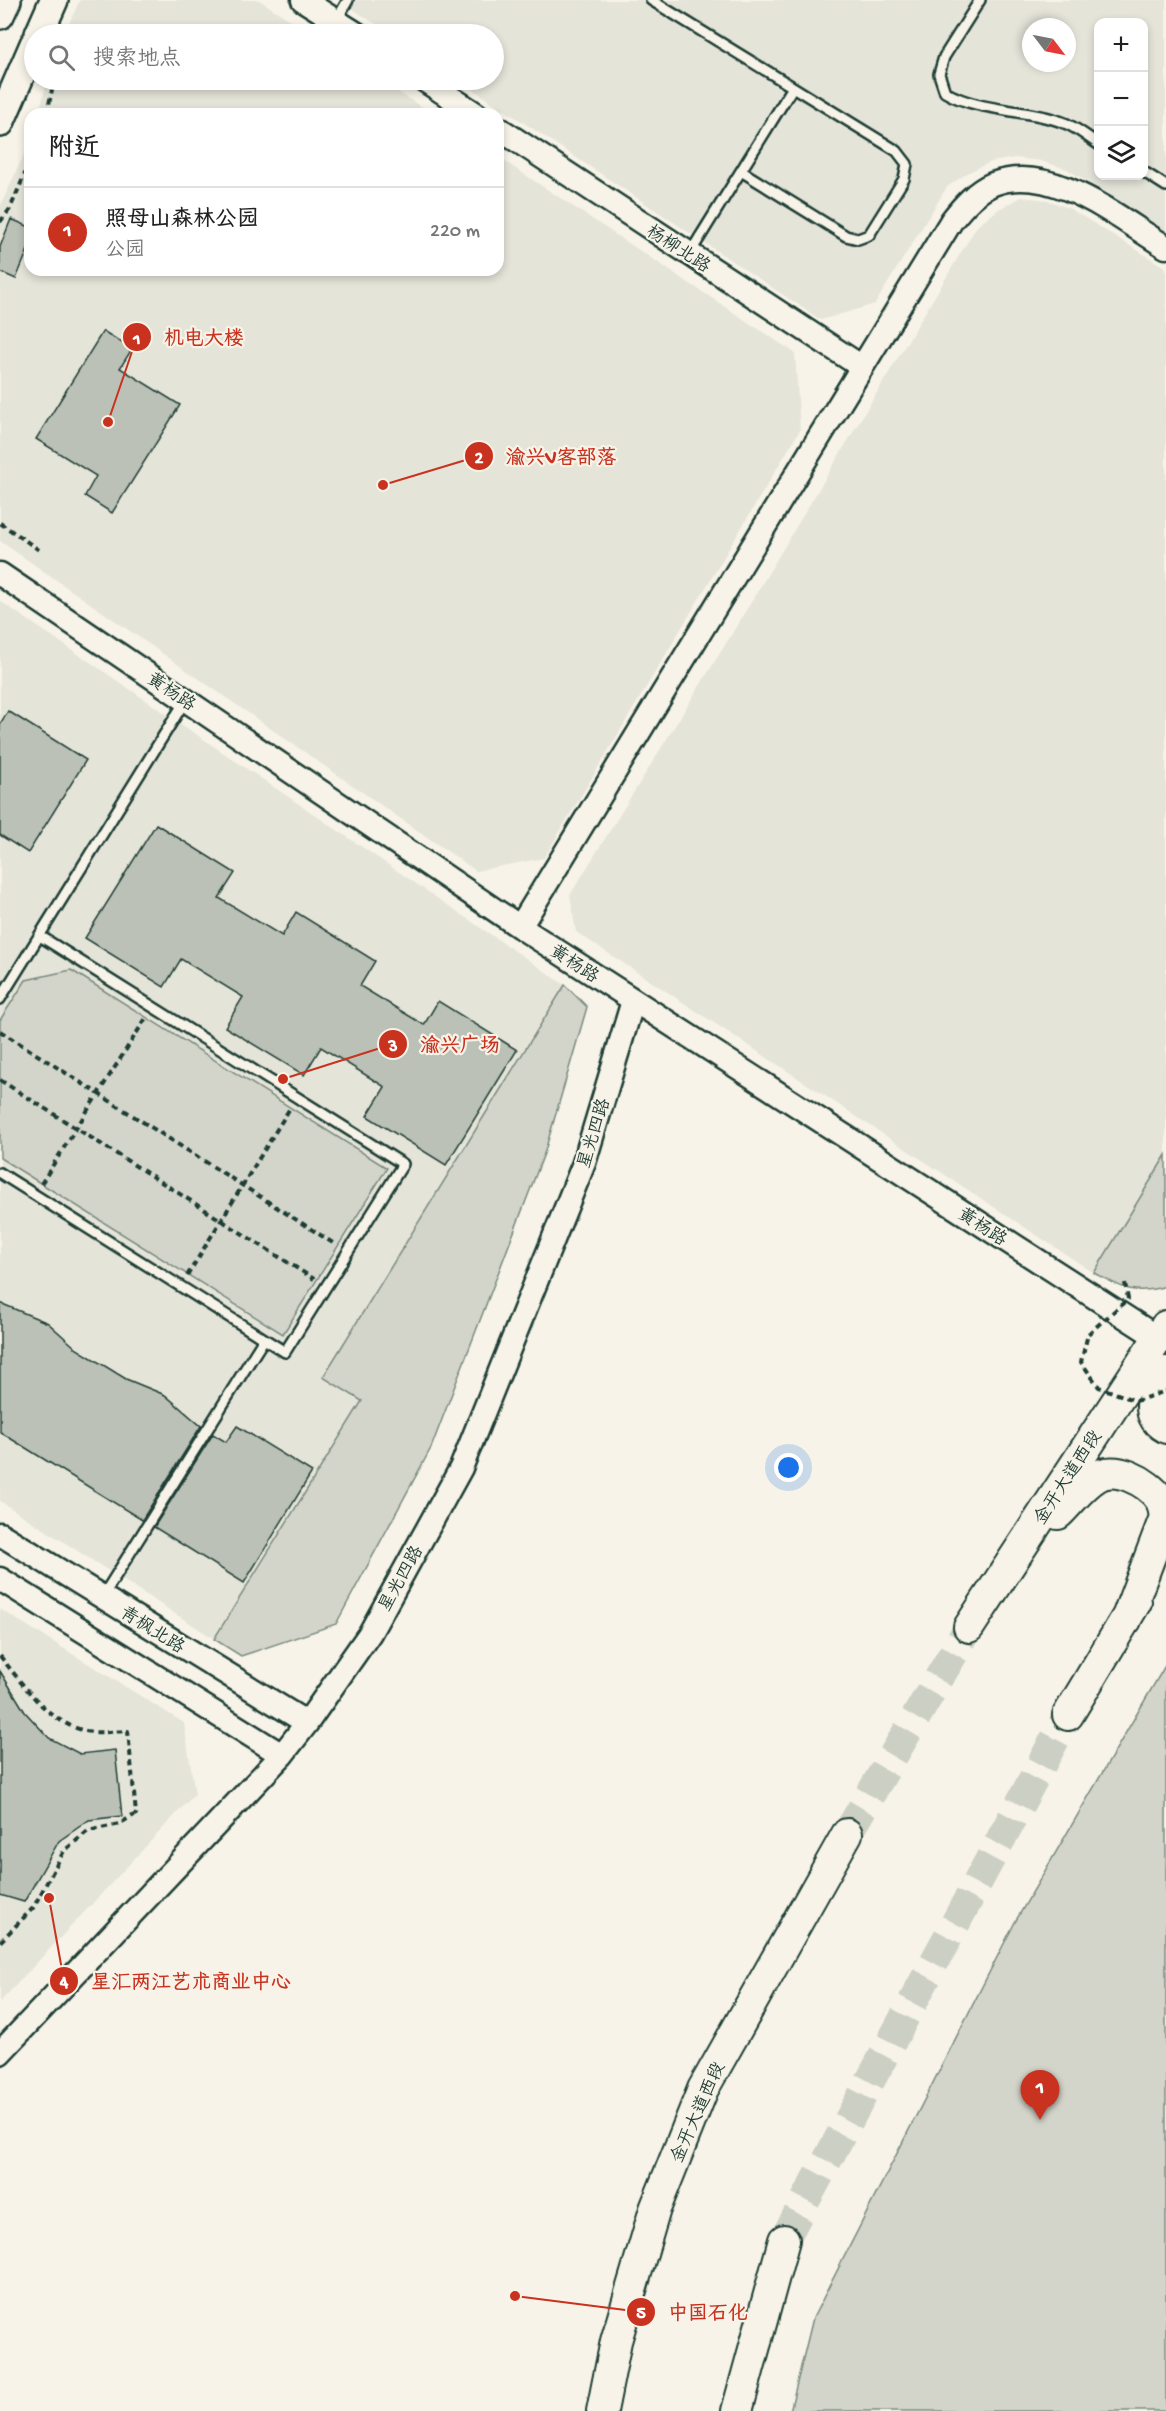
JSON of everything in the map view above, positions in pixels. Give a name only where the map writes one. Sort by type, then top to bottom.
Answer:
[{"type":"main road","points":[[0,15],[7,0]]},
{"type":"main road","points":[[43,24],[54,0]]},
{"type":"main road","points":[[0,123],[24,67]]},
{"type":"main road","name":"金开大道西段","points":[[969,1627],[1162,1332]]},
{"type":"main road","points":[[1166,1372],[1153,1392],[1151,1410],[1161,1425],[1166,1428]]},
{"type":"main road","points":[[1013,1559],[1096,1476],[1113,1472],[1132,1477],[1161,1500],[1165,1517],[1126,1620]]},
{"type":"main road","points":[[1068,1715],[1166,1554]]},
{"type":"main road","name":"金开大道西段","points":[[602,2411],[616,2341],[655,2209],[703,2090],[847,1834]]},
{"type":"main road","points":[[737,2411],[783,2240]]},
{"type":"street","points":[[303,0],[341,24]]},
{"type":"street","points":[[439,90],[467,108]]},
{"type":"street","name":"杨柳北路","points":[[504,132],[862,367]]},
{"type":"street","points":[[520,927],[952,220],[970,199],[993,184],[1023,178],[1051,182],[1080,195],[1166,247]]},
{"type":"street","name":"黄杨路","points":[[0,574],[520,927],[633,1001],[1162,1332]]},
{"type":"street","name":"星光四路","points":[[0,2053],[282,1755],[370,1633],[461,1468],[584,1163],[633,1001]]},
{"type":"street","name":"青枫北路","points":[[0,1534],[306,1723]]},
{"type":"street","points":[[0,1579],[282,1755]]},
{"type":"lane","points":[[336,21],[348,0]]},
{"type":"lane","points":[[651,0],[897,150],[907,164],[904,178],[869,235],[858,239],[846,236],[741,171]]},
{"type":"lane","points":[[981,0],[944,57],[939,74],[945,92],[960,101],[1067,124],[1094,141]]},
{"type":"lane","points":[[689,255],[793,87]]},
{"type":"lane","points":[[1148,175],[1166,186]]},
{"type":"lane","points":[[0,999],[185,701]]},
{"type":"lane","points":[[0,1173],[285,1352],[403,1164],[40,936]]},
{"type":"lane","points":[[102,1597],[264,1339]]},
{"type":"path","points":[[48,108],[52,90]]},
{"type":"path","points":[[0,222],[10,209],[24,176]]},
{"type":"path","points":[[0,523],[39,550]]},
{"type":"path","points":[[34,1195],[153,1006]]},
{"type":"path","points":[[0,1031],[348,1252]]},
{"type":"path","points":[[0,1080],[326,1287]]},
{"type":"path","points":[[180,1287],[297,1097]]},
{"type":"path","points":[[1125,1283],[1128,1299],[1088,1334],[1081,1362],[1099,1387],[1136,1401],[1166,1391]]},
{"type":"path","points":[[0,1656],[34,1697],[57,1718],[86,1731],[128,1731],[136,1814],[119,1824],[88,1831],[64,1851],[33,1908],[0,1942]]},
{"type":"shaded area","points":[[80,0],[259,0],[296,24],[69,24]]},
{"type":"shaded area","points":[[339,0],[1166,0],[1166,231],[1067,169],[1041,161],[1015,158],[991,162],[969,172],[947,187],[875,304],[821,320],[474,90],[504,90],[504,24],[376,24]]},
{"type":"shaded area","points":[[45,90],[395,90],[423,108],[40,108]]},
{"type":"shaded area","points":[[24,154],[24,276],[504,276],[504,161],[795,353],[800,430],[544,858],[476,871],[0,541],[0,207]]},
{"type":"shaded area","points":[[1021,197],[1047,200],[1069,208],[1166,268],[1166,1156],[1094,1273],[576,932],[570,895],[730,637],[977,226],[999,209]]},
{"type":"shaded area","points":[[0,601],[565,985],[587,1007],[545,1151],[431,1448],[336,1624],[241,1656],[0,1501]]},
{"type":"shaded area","points":[[71,970],[387,1168],[283,1334],[0,1158],[0,1020],[26,980]]},
{"type":"shaded area","points":[[565,985],[587,1007],[545,1151],[431,1448],[336,1624],[241,1656],[214,1639],[362,1401],[323,1377]]},
{"type":"shaded area","points":[[1166,1155],[1166,1286],[1144,1290],[1128,1289],[1094,1273]]},
{"type":"shaded area","points":[[0,1609],[184,1723],[195,1794],[0,2002]]},
{"type":"shaded area","points":[[1166,1664],[1166,2411],[790,2411],[813,2318],[1015,1922]]},
{"type":"building","points":[[11,219],[24,224],[24,260],[16,279],[0,272],[0,247]]},
{"type":"building","points":[[103,331],[132,349],[120,368],[180,405],[112,513],[85,496],[96,476],[36,439]]},
{"type":"building","points":[[8,711],[86,760],[28,853],[0,835],[0,724]]},
{"type":"building","points":[[156,824],[235,873],[219,898],[282,936],[296,912],[375,961],[360,986],[424,1025],[438,1001],[517,1050],[446,1165],[367,1116],[385,1087],[321,1047],[304,1075],[225,1027],[243,997],[181,959],[164,987],[85,938]]},
{"type":"building","points":[[0,1303],[48,1323],[77,1349],[126,1379],[165,1395],[201,1426],[142,1520],[0,1432]]},
{"type":"building","points":[[237,1426],[312,1472],[244,1583],[154,1527],[213,1434],[226,1442]]},
{"type":"building","points":[[0,1671],[25,1712],[49,1738],[80,1754],[115,1750],[122,1816],[89,1820],[59,1841],[24,1902],[0,1895]]},
{"type":"tunnel","points":[[847,1834],[969,1627]]},
{"type":"tunnel","points":[[784,2240],[1068,1715]]},
{"type":"place","name":"机电大楼","points":[[108,422]]},
{"type":"place","name":"渝兴V客部落","points":[[383,485]]},
{"type":"place","name":"渝兴广场","points":[[283,1079]]},
{"type":"place","name":"星汇两江艺术商业中心","points":[[49,1898]]},
{"type":"place","name":"照母山森林公园","points":[[1040,2120]]},
{"type":"place","name":"中国石化","points":[[515,2296]]}]
